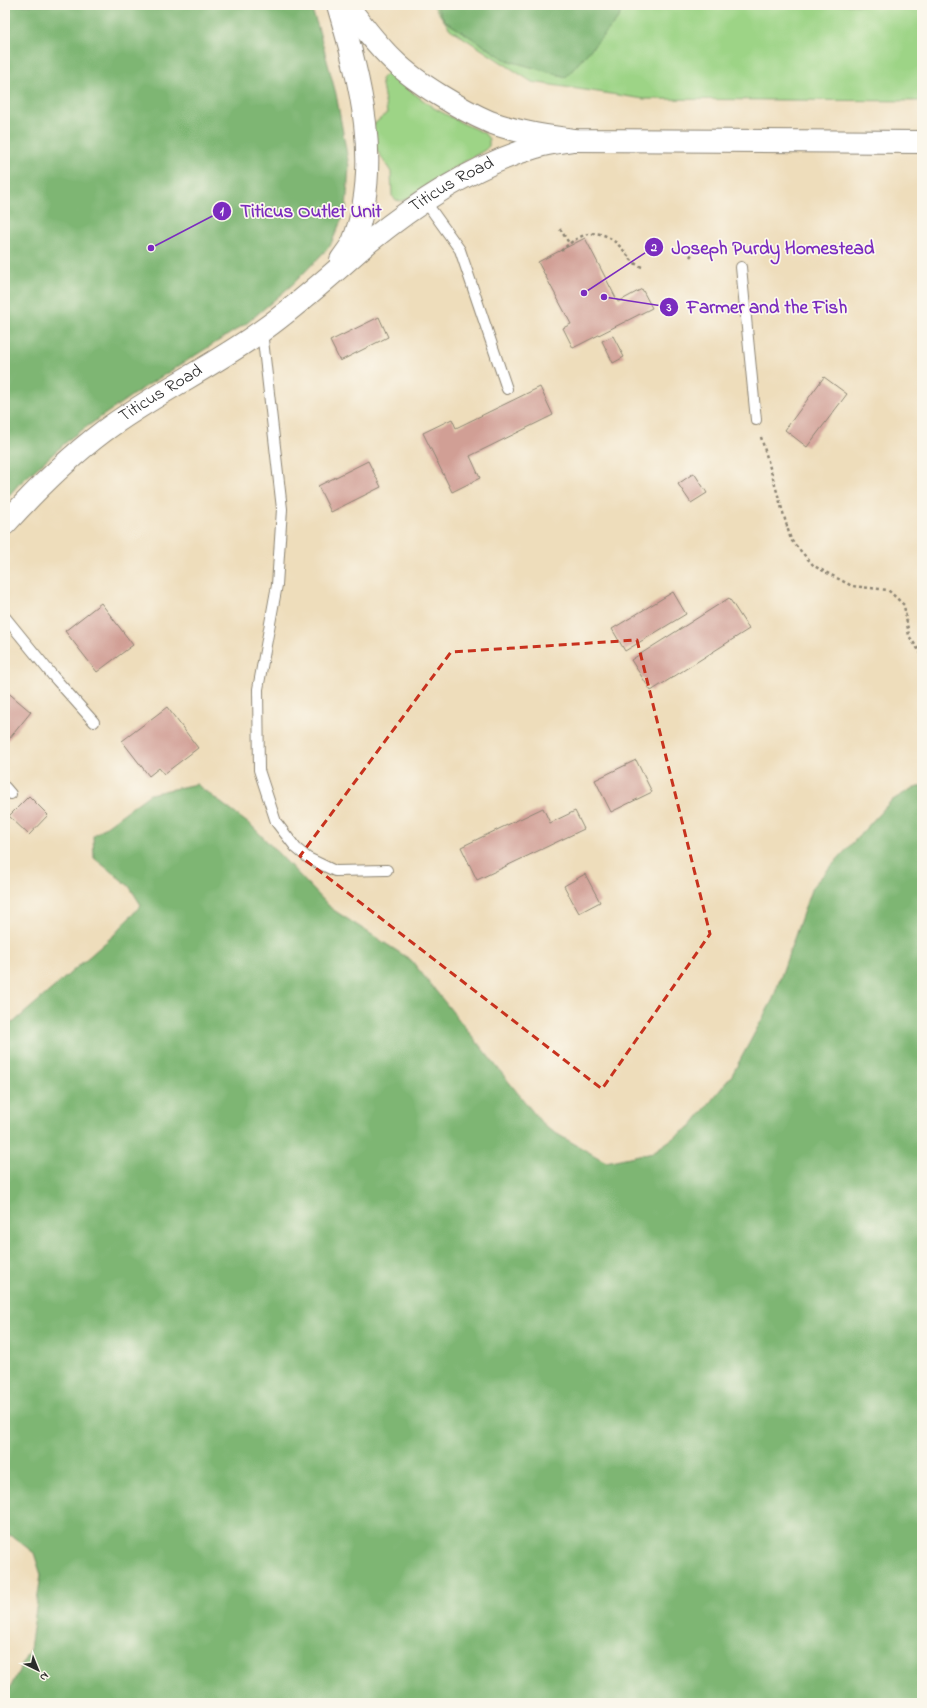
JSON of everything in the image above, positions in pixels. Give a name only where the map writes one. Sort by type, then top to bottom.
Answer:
[{"type":"main road","name":"Titicus Road","points":[[329,278],[352,243],[364,207],[368,169],[360,91],[350,46],[338,5]]},
{"type":"main road","points":[[347,5],[368,34],[395,62],[426,86],[490,122],[531,134],[573,140],[922,142]]},
{"type":"main road","name":"Titicus Road","points":[[5,524],[28,499],[67,462],[104,431],[262,331],[329,278],[371,241],[425,200],[452,183],[496,161],[537,146],[573,140]]},
{"type":"lane","points":[[425,200],[460,250],[507,389]]},
{"type":"lane","points":[[741,267],[756,420]]},
{"type":"lane","points":[[262,331],[282,509],[277,585],[258,689],[259,770],[276,822],[296,848],[308,858],[335,871],[387,870]]},
{"type":"lane","points":[[5,616],[53,676],[94,722]]},
{"type":"path","points":[[560,229],[569,243]]},
{"type":"path","points":[[561,250],[569,243],[589,233],[598,232],[610,237],[619,245],[634,264],[642,267]]},
{"type":"path","points":[[690,257],[698,245]]},
{"type":"path","points":[[756,420],[791,540],[814,566],[852,586],[888,590],[904,605],[909,636],[922,655]]},
{"type":"highlighted area","points":[[637,640],[710,934],[602,1089],[300,856],[451,652]]},
{"type":"green space","points":[[5,5],[310,5],[318,27],[336,94],[349,166],[346,210],[330,246],[293,284],[247,323],[137,392],[72,437],[18,485],[5,500]]},
{"type":"green space","points":[[433,5],[922,5],[922,101],[644,99],[532,82],[450,29]]},
{"type":"green space","points":[[436,5],[622,5],[619,18],[566,77],[506,60],[445,21]]},
{"type":"green space","points":[[387,73],[393,75],[412,92],[434,108],[484,133],[489,139],[489,146],[485,150],[441,175],[405,200],[400,201],[396,200],[392,196],[391,172],[365,132],[387,113],[381,79]]},
{"type":"green space","points":[[196,784],[253,827],[332,909],[411,960],[545,1127],[606,1162],[653,1152],[691,1126],[732,1075],[773,999],[812,887],[891,801],[911,789],[922,786],[922,1703],[5,1703],[5,1698],[30,1649],[41,1575],[34,1553],[12,1536],[5,1534],[5,1025],[14,1022],[114,935],[141,905],[129,886],[94,858],[93,836],[150,794]]},
{"type":"building","points":[[585,238],[618,302],[642,289],[652,308],[573,348],[563,328],[571,324],[538,262]]},
{"type":"building","points":[[379,317],[388,337],[340,361],[330,341]]},
{"type":"building","points":[[613,336],[624,357],[613,363],[602,341]]},
{"type":"building","points":[[824,377],[847,394],[807,447],[785,430]]},
{"type":"building","points":[[540,387],[553,415],[470,456],[480,478],[452,492],[423,433],[452,419],[456,428]]},
{"type":"building","points":[[368,461],[381,487],[331,512],[318,486]]},
{"type":"building","points":[[694,473],[707,493],[691,503],[678,484]]},
{"type":"building","points":[[673,592],[686,614],[625,651],[612,629]]},
{"type":"building","points":[[729,598],[749,629],[651,691],[631,660]]},
{"type":"building","points":[[101,603],[133,645],[97,672],[65,631]]},
{"type":"building","points":[[5,690],[31,712],[5,744]]},
{"type":"building","points":[[167,707],[198,748],[164,774],[159,768],[149,776],[122,741]]},
{"type":"building","points":[[636,760],[652,792],[611,812],[595,780]]},
{"type":"building","points":[[29,796],[48,815],[29,835],[9,816]]},
{"type":"building","points":[[543,808],[550,823],[575,811],[584,829],[477,880],[461,847]]},
{"type":"building","points":[[585,874],[600,902],[579,913],[564,886]]},
{"type":"place","name":"Titicus Outlet Unit","points":[[151,248]]},
{"type":"place","name":"Joseph Purdy Homestead","points":[[584,293]]},
{"type":"place","name":"Farmer and the Fish","points":[[604,297]]}]
